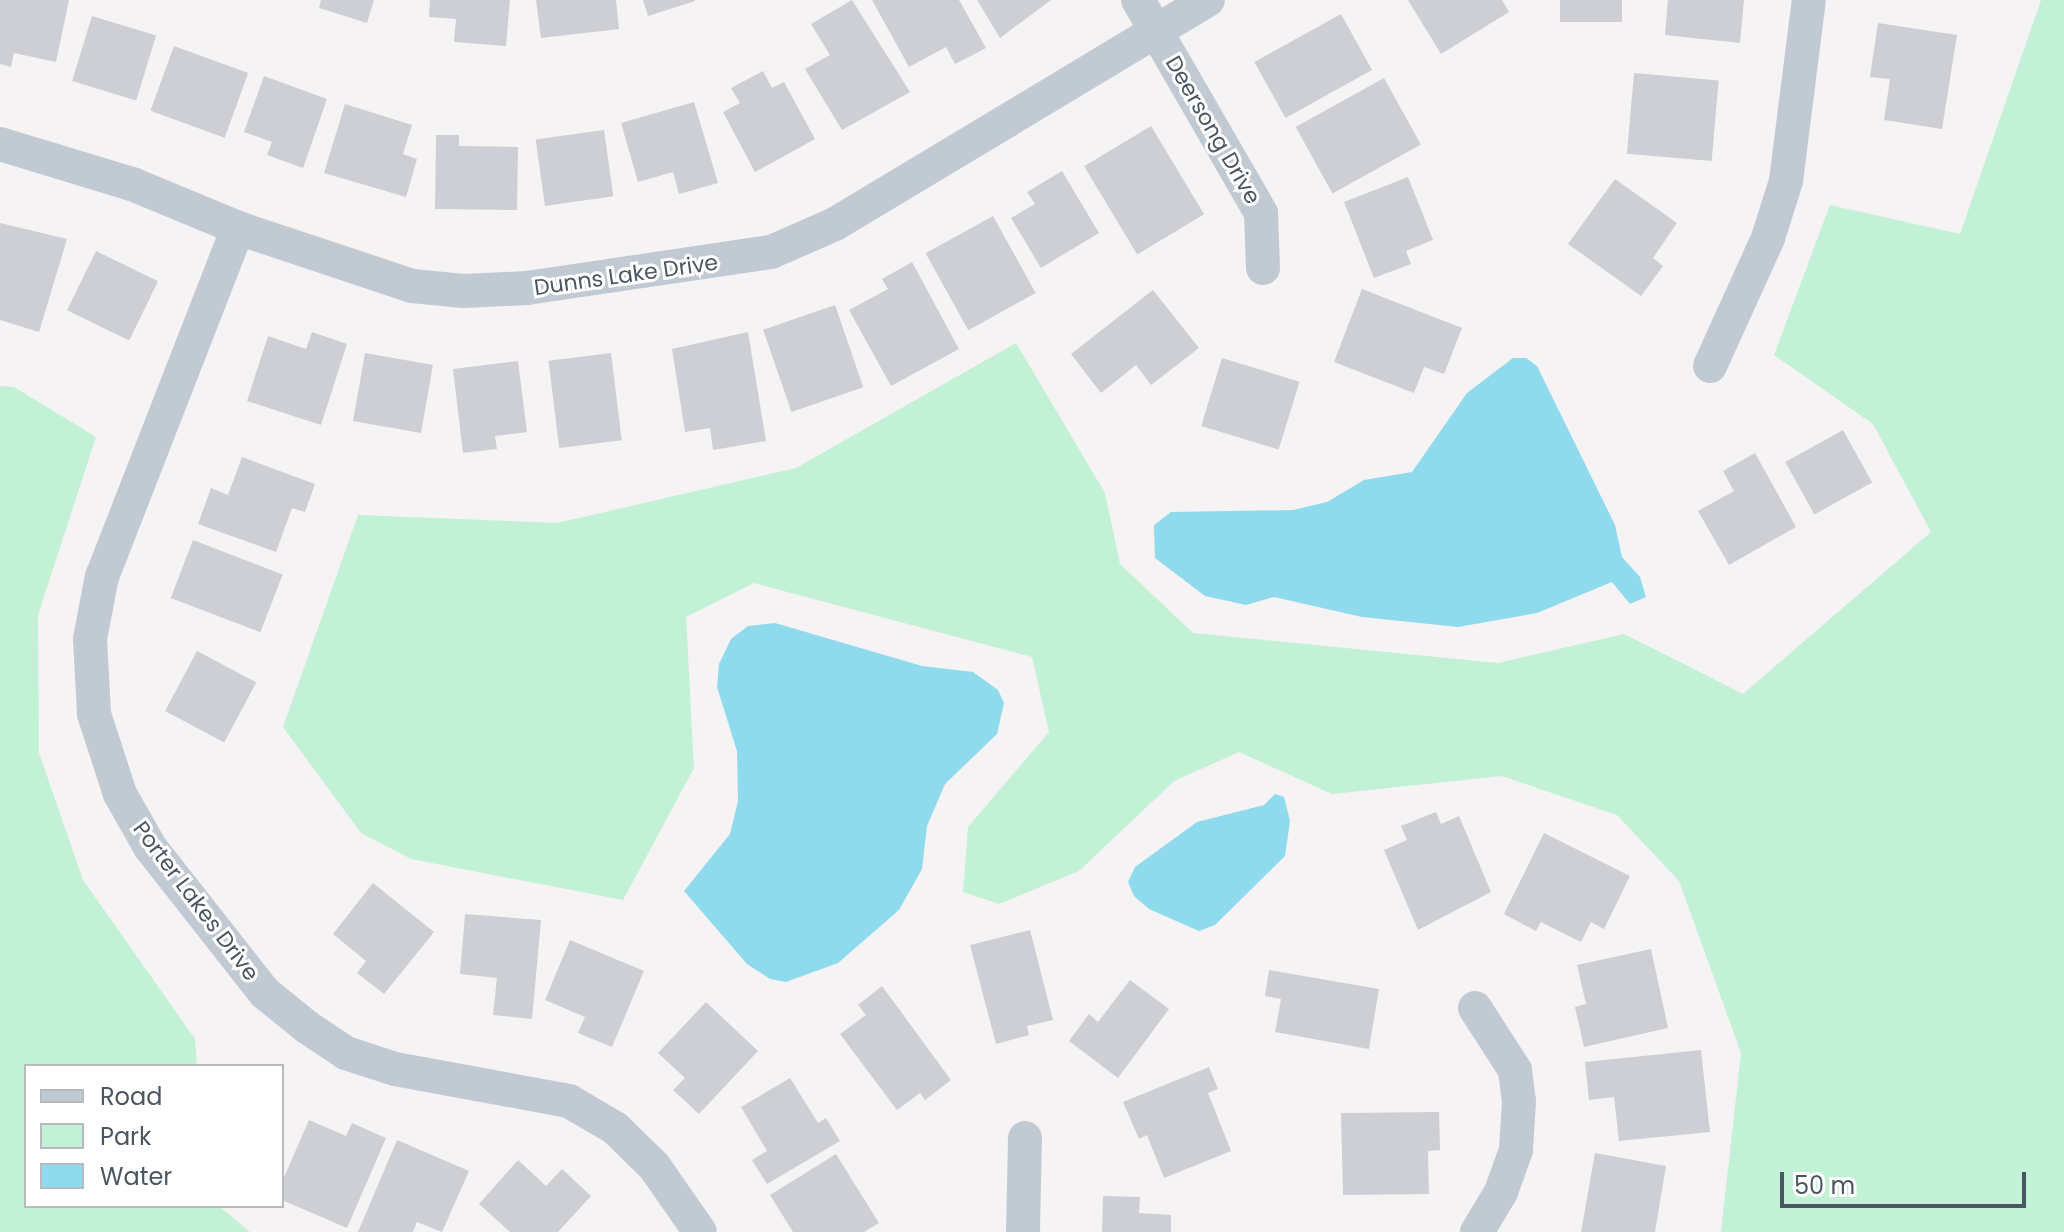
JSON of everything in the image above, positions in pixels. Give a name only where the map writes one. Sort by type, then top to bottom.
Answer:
[{"type":"street","name":"Deersong Drive","points":[[1138,0],[1261,213],[1263,268]]},
{"type":"street","name":"Dunns Lake Drive","points":[[0,144],[132,184],[238,228],[356,271],[412,286],[464,291],[723,262],[771,252],[835,224],[1208,0]]},
{"type":"street","points":[[1710,366],[1768,238],[1786,181],[1809,0]]},
{"type":"street","name":"Porter Lakes Drive","points":[[238,228],[102,576],[90,639],[94,714],[120,794],[150,847],[256,981],[307,1027],[346,1053],[395,1069],[569,1101],[615,1128],[654,1166],[700,1232]]},
{"type":"street","points":[[1475,1008],[1515,1070],[1519,1101],[1516,1150],[1501,1192],[1477,1232]]},
{"type":"street","points":[[1023,1232],[1025,1138]]},
{"type":"green space","points":[[2041,0],[2064,0],[2064,1232],[1721,1232],[1741,1053],[1679,881],[1617,815],[1502,776],[1332,794],[1239,752],[1174,781],[1079,871],[999,904],[963,892],[968,827],[1049,732],[1032,657],[754,583],[686,617],[694,768],[623,900],[411,859],[361,833],[283,727],[358,515],[557,523],[796,468],[1016,343],[1105,493],[1120,564],[1193,633],[1498,663],[1624,634],[1743,694],[1931,532],[1873,424],[1774,355],[1830,205],[1960,234]]},
{"type":"green space","points":[[0,386],[14,387],[96,437],[38,615],[39,753],[83,880],[195,1039],[197,1064],[24,1064],[24,1208],[221,1208],[250,1232],[0,1232]]},
{"type":"water","points":[[1513,358],[1526,358],[1537,366],[1615,525],[1622,557],[1640,577],[1646,597],[1630,604],[1612,582],[1537,613],[1458,627],[1362,617],[1274,597],[1246,605],[1205,596],[1155,558],[1154,525],[1171,512],[1293,510],[1327,502],[1364,480],[1412,472],[1467,393]]},
{"type":"water","points":[[775,623],[922,666],[973,672],[998,690],[1004,703],[997,734],[945,784],[927,826],[922,869],[899,910],[838,963],[786,982],[770,979],[747,964],[684,891],[730,834],[738,801],[737,751],[717,687],[719,664],[731,639],[748,626]]},
{"type":"water","points":[[1275,794],[1284,797],[1290,821],[1285,856],[1215,925],[1199,931],[1149,909],[1134,896],[1128,882],[1135,867],[1197,822],[1264,805]]},
{"type":"building","points":[[0,0],[69,0],[56,62],[14,53],[11,67],[0,64]]},
{"type":"building","points":[[321,0],[374,0],[367,23],[319,8]]},
{"type":"building","points":[[430,0],[510,0],[506,46],[454,42],[456,19],[429,17]]},
{"type":"building","points":[[536,0],[616,0],[619,29],[541,38]]},
{"type":"building","points":[[643,0],[695,0],[695,1],[648,16]]},
{"type":"building","points":[[852,0],[910,92],[842,130],[805,69],[830,55],[811,24]]},
{"type":"building","points":[[872,0],[959,0],[986,48],[955,64],[946,47],[909,67]]},
{"type":"building","points":[[977,0],[1051,0],[1000,38]]},
{"type":"building","points":[[1408,0],[1502,0],[1509,12],[1441,54]]},
{"type":"building","points":[[1560,0],[1622,0],[1622,22],[1560,22]]},
{"type":"building","points":[[1668,0],[1744,0],[1740,43],[1665,35]]},
{"type":"building","points":[[1341,14],[1372,70],[1285,118],[1254,62]]},
{"type":"building","points":[[92,16],[156,36],[136,101],[72,81]]},
{"type":"building","points":[[1878,23],[1957,35],[1942,129],[1884,120],[1890,79],[1870,77]]},
{"type":"building","points":[[174,46],[248,73],[225,138],[150,111]]},
{"type":"building","points":[[763,71],[772,88],[784,82],[815,139],[755,172],[723,112],[740,103],[731,88]]},
{"type":"building","points":[[1634,73],[1719,80],[1712,161],[1627,154]]},
{"type":"building","points":[[264,76],[327,99],[303,168],[267,155],[272,142],[244,132]]},
{"type":"building","points":[[1384,78],[1421,144],[1333,193],[1296,127]]},
{"type":"building","points":[[694,102],[718,183],[679,194],[673,172],[638,182],[621,123]]},
{"type":"building","points":[[345,104],[412,125],[403,154],[417,159],[406,197],[324,173]]},
{"type":"building","points":[[1151,126],[1204,214],[1137,254],[1084,166]]},
{"type":"building","points":[[604,130],[613,196],[545,206],[536,140]]},
{"type":"building","points":[[436,135],[459,135],[459,146],[518,147],[517,210],[435,209]]},
{"type":"building","points":[[1062,171],[1099,233],[1041,268],[1011,218],[1035,204],[1027,192]]},
{"type":"building","points":[[1408,177],[1433,240],[1406,251],[1411,264],[1374,278],[1344,202]]},
{"type":"building","points":[[1615,179],[1677,223],[1653,258],[1663,266],[1641,296],[1568,244]]},
{"type":"building","points":[[993,216],[1036,293],[968,330],[926,253]]},
{"type":"building","points":[[0,223],[67,239],[39,332],[0,320]]},
{"type":"building","points":[[96,251],[158,281],[129,341],[67,310]]},
{"type":"building","points":[[912,262],[959,349],[891,386],[849,310],[888,289],[882,279]]},
{"type":"building","points":[[1362,289],[1462,328],[1444,374],[1424,367],[1414,393],[1334,362]]},
{"type":"building","points":[[1153,290],[1199,348],[1151,385],[1136,365],[1101,393],[1071,354]]},
{"type":"building","points":[[835,305],[863,387],[791,412],[763,330]]},
{"type":"building","points":[[312,332],[347,344],[321,425],[247,401],[268,336],[306,349]]},
{"type":"building","points":[[748,332],[766,441],[713,450],[710,428],[685,432],[672,349]]},
{"type":"building","points":[[365,353],[433,365],[421,433],[353,421]]},
{"type":"building","points":[[611,353],[622,440],[559,448],[548,361]]},
{"type":"building","points":[[1222,358],[1299,382],[1279,450],[1201,426]]},
{"type":"building","points":[[518,361],[527,432],[495,436],[497,449],[463,453],[453,369]]},
{"type":"building","points":[[1843,430],[1872,482],[1814,514],[1785,462]]},
{"type":"building","points":[[1755,453],[1796,527],[1729,565],[1698,511],[1734,491],[1723,471]]},
{"type":"building","points":[[242,457],[315,484],[305,512],[292,508],[276,552],[198,524],[211,488],[228,495]]},
{"type":"building","points":[[193,540],[283,574],[260,632],[171,598]]},
{"type":"building","points":[[197,651],[256,682],[224,742],[165,711]]},
{"type":"building","points":[[1436,812],[1441,824],[1459,816],[1491,892],[1418,930],[1384,850],[1407,840],[1401,826]]},
{"type":"building","points":[[1544,833],[1630,876],[1604,929],[1591,922],[1581,942],[1541,922],[1536,931],[1504,914]]},
{"type":"building","points":[[373,883],[434,932],[384,994],[357,973],[366,961],[333,934]]},
{"type":"building","points":[[465,914],[541,920],[532,1019],[493,1015],[497,978],[460,974]]},
{"type":"building","points":[[1030,930],[1053,1020],[1027,1026],[1029,1035],[996,1044],[970,945]]},
{"type":"building","points":[[570,940],[644,971],[612,1047],[578,1033],[585,1017],[545,1000]]},
{"type":"building","points":[[1651,949],[1668,1028],[1584,1047],[1575,1007],[1586,1004],[1577,965]]},
{"type":"building","points":[[1269,970],[1379,989],[1369,1049],[1275,1032],[1281,999],[1265,996]]},
{"type":"building","points":[[1130,980],[1169,1009],[1118,1078],[1069,1041],[1089,1014],[1098,1022]]},
{"type":"building","points":[[882,986],[951,1080],[925,1100],[920,1093],[897,1110],[840,1034],[866,1015],[858,1005]]},
{"type":"building","points":[[706,1002],[758,1051],[699,1114],[673,1090],[685,1078],[658,1053]]},
{"type":"building","points":[[1701,1050],[1710,1132],[1619,1141],[1614,1097],[1589,1100],[1585,1062]]},
{"type":"building","points":[[1209,1067],[1218,1089],[1208,1093],[1231,1151],[1164,1178],[1147,1135],[1139,1139],[1123,1102]]},
{"type":"building","points":[[790,1078],[818,1123],[826,1118],[840,1141],[767,1184],[752,1160],[767,1151],[741,1107]]},
{"type":"building","points":[[1439,1112],[1440,1150],[1428,1151],[1429,1194],[1343,1195],[1341,1113]]},
{"type":"building","points":[[309,1120],[346,1136],[352,1123],[386,1138],[347,1228],[284,1201],[284,1177]]},
{"type":"building","points":[[397,1140],[469,1171],[442,1232],[417,1222],[413,1232],[358,1232]]},
{"type":"building","points":[[1595,1153],[1666,1166],[1655,1232],[1581,1232]]},
{"type":"building","points":[[836,1154],[879,1223],[864,1232],[793,1232],[770,1195]]},
{"type":"building","points":[[518,1160],[546,1186],[562,1169],[591,1196],[558,1232],[510,1232],[479,1204]]},
{"type":"building","points":[[1103,1196],[1140,1197],[1139,1213],[1171,1215],[1171,1232],[1102,1232]]}]
